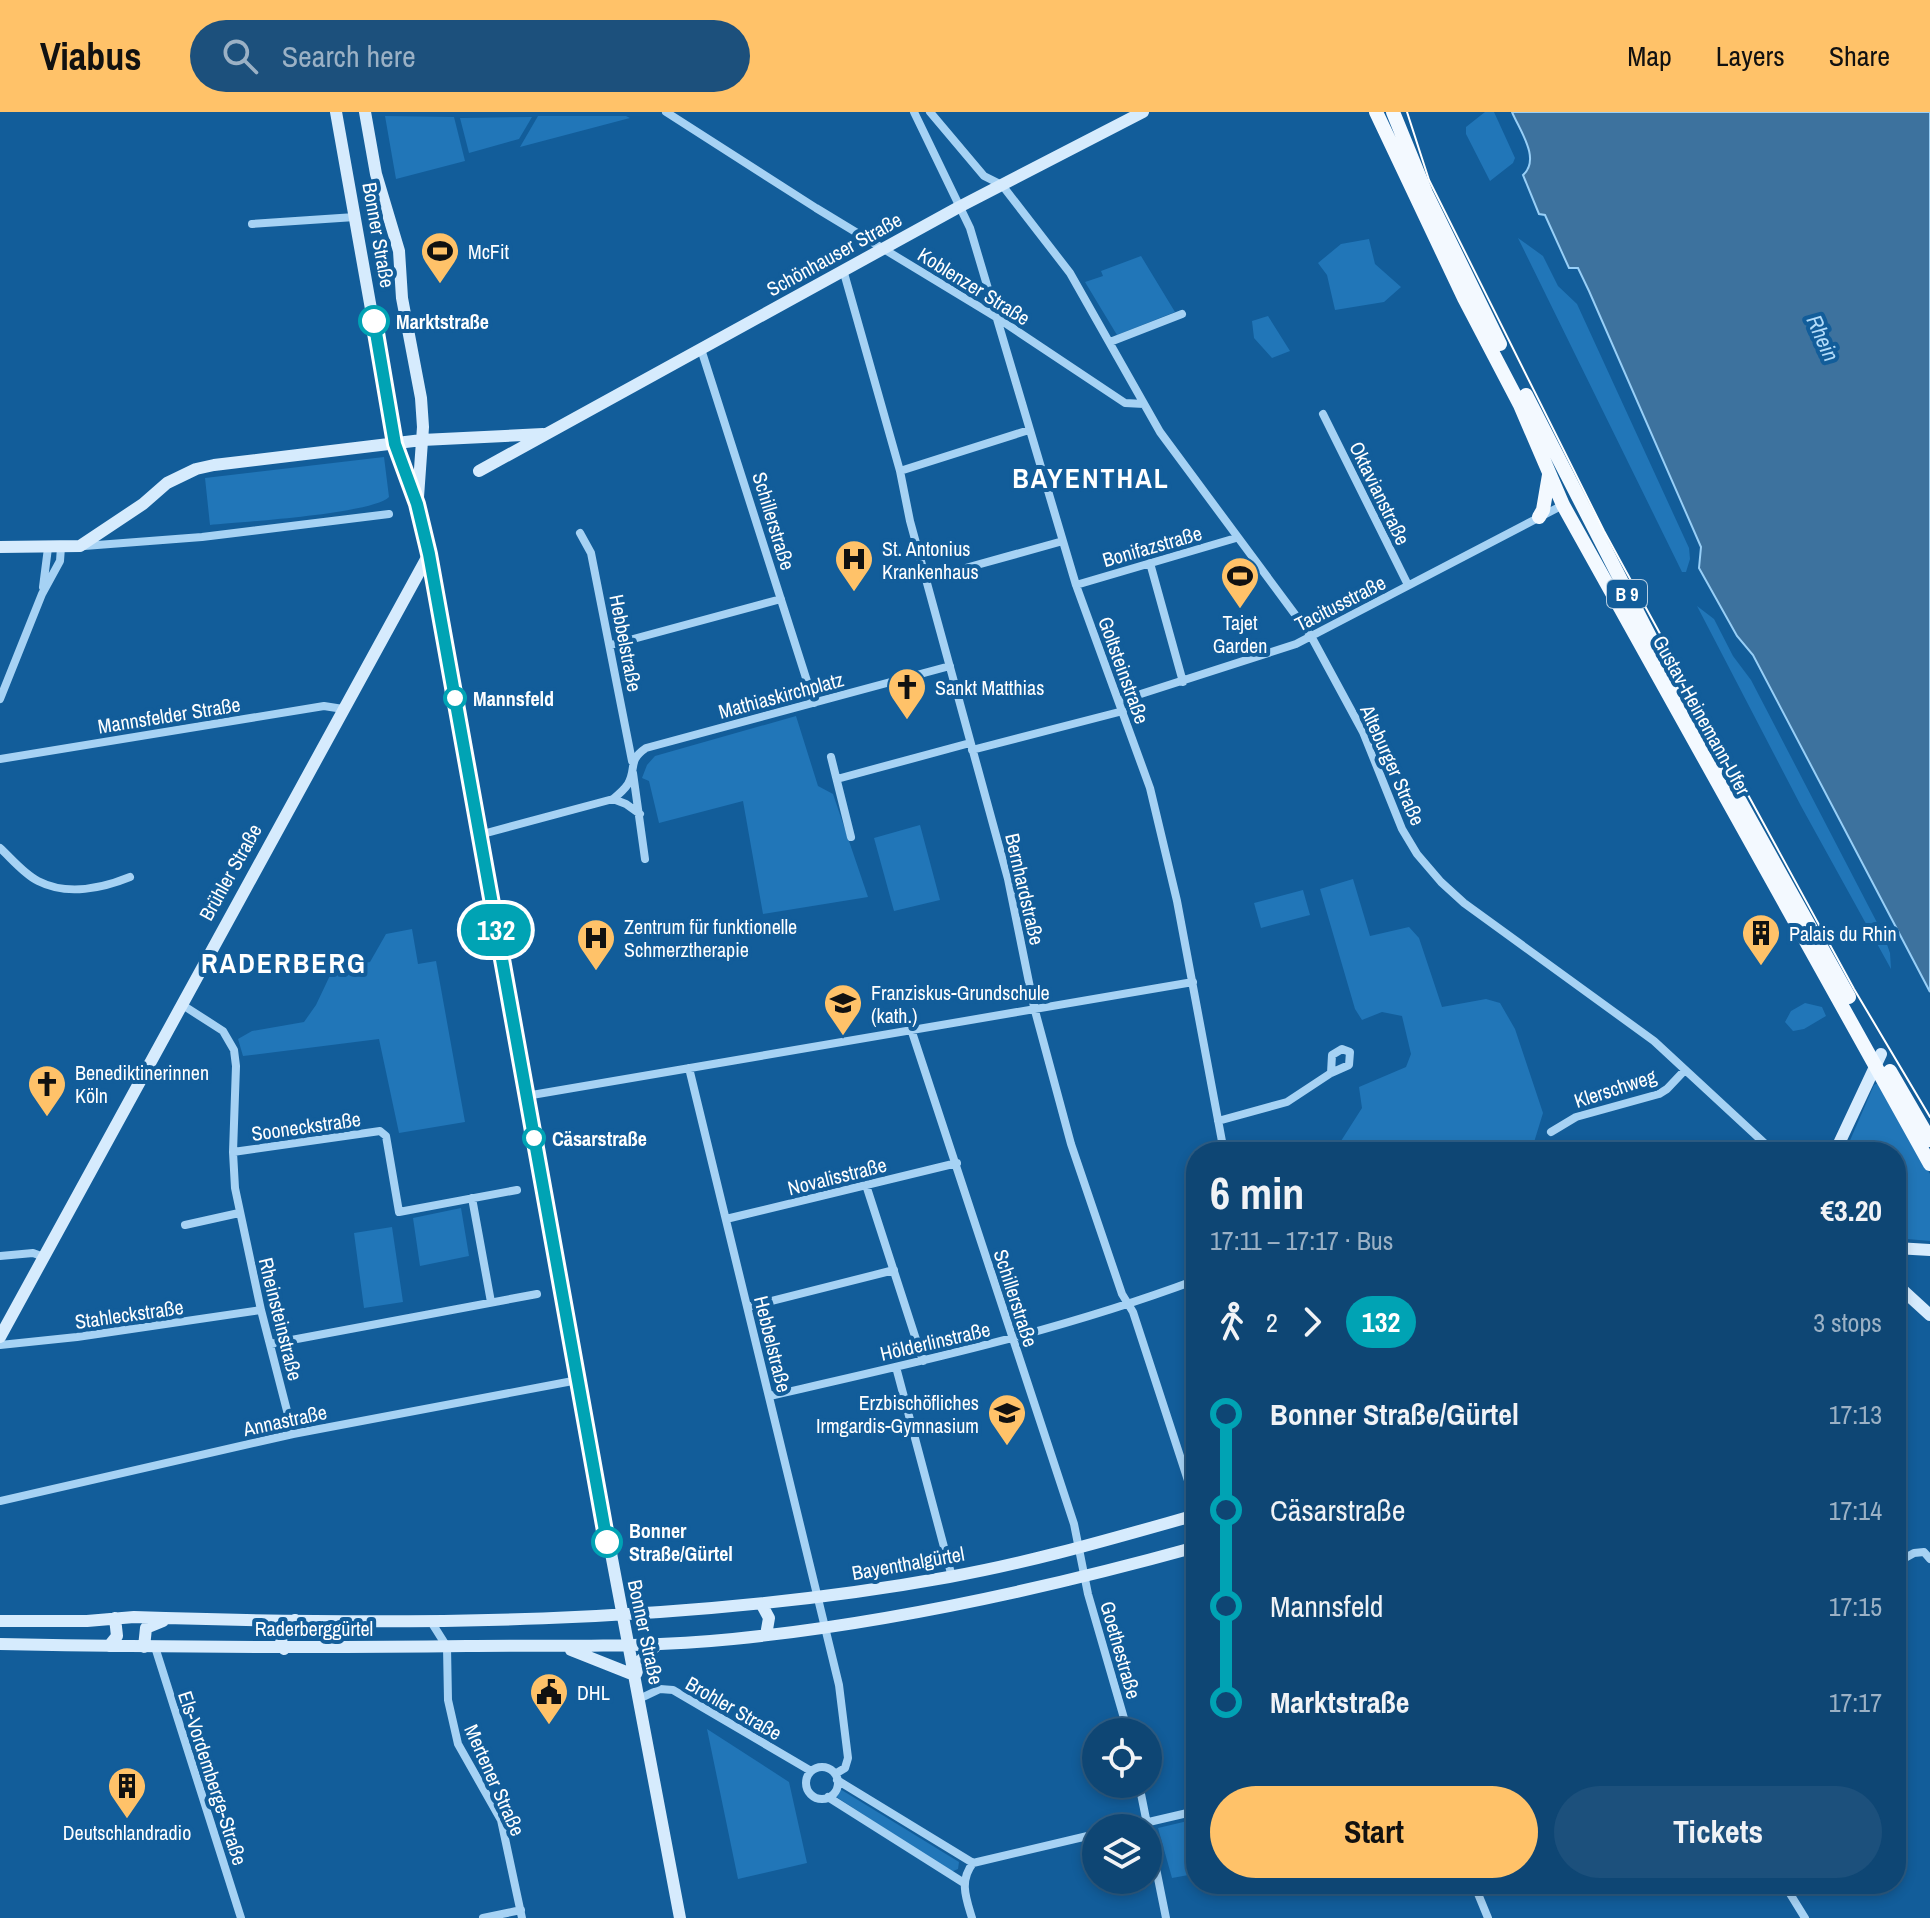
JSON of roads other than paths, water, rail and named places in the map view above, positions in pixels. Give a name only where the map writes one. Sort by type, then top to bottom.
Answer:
[{"type":"main road","name":"Bonner Straße","points":[[336,112],[395,444],[417,504],[429,554],[621,1614],[680,1918]]},
{"type":"main road","name":"Bonner Straße","points":[[365,112],[376,174],[399,251],[402,298],[421,398],[416,441],[417,504]]},
{"type":"main road","name":"Schönhauser Straße","points":[[479,471],[844,273],[959,207],[1143,112]]},
{"type":"main road","name":"Gustav-Heinemann-Ufer","points":[[1376,112],[1464,298],[1520,405],[1563,505],[1878,1059],[1930,1140]]},
{"type":"main road","name":"Gustav-Heinemann-Ufer","points":[[1393,112],[1426,193],[1571,488],[1878,1059],[1928,1160]]},
{"type":"main road","name":"Schönhauser Straße","points":[[416,441],[546,434]]},
{"type":"main road","points":[[0,547],[80,546],[143,504],[167,483],[196,469],[416,441]]},
{"type":"main road","points":[[1539,517],[1549,475]]},
{"type":"main road","name":"Brühler Straße","points":[[0,1337],[429,554]]},
{"type":"main road","points":[[1840,1142],[1878,1059]]},
{"type":"main road","points":[[1906,1249],[1930,1250]]},
{"type":"main road","points":[[1906,1293],[1930,1315]]},
{"type":"main road","name":"Bayenthalgürtel","points":[[621,1614],[762,1605],[952,1577],[1186,1518]]},
{"type":"main road","points":[[628,1645],[826,1628],[959,1605],[1085,1577],[1186,1550]]},
{"type":"main road","points":[[762,1605],[769,1618],[766,1635]]},
{"type":"main road","name":"Raderberggürtel","points":[[0,1621],[115,1618],[430,1619],[621,1614]]},
{"type":"main road","points":[[109,1646],[117,1636],[115,1618]]},
{"type":"main road","points":[[149,1647],[146,1628],[174,1618]]},
{"type":"main road","points":[[284,1649],[281,1645],[282,1632],[295,1620]]},
{"type":"main road","name":"Raderberggürtel","points":[[0,1644],[284,1649],[628,1645]]},
{"type":"main road","points":[[565,1647],[635,1678],[637,1666],[658,1644]]},
{"type":"street","name":"Koblenzer Straße","points":[[666,112],[883,250],[996,317],[1125,403],[1144,404]]},
{"type":"street","points":[[914,112],[959,207]]},
{"type":"street","name":"Alteburger Straße","points":[[930,112],[984,176],[1002,185],[1070,273],[1160,432],[1311,636],[1363,732],[1402,829],[1417,854],[1464,903],[1654,1041],[1763,1142]]},
{"type":"street","name":"Goltsteinstraße","points":[[959,207],[970,228],[1076,585],[1123,711],[1159,822],[1193,982],[1222,1142]]},
{"type":"street","points":[[252,224],[355,217]]},
{"type":"street","name":"Bernhardstraße","points":[[844,273],[1008,879],[1034,1007],[1071,1144],[1122,1294],[1133,1312],[1186,1474]]},
{"type":"street","points":[[1110,342],[1182,314]]},
{"type":"street","name":"Schillerstraße","points":[[701,349],[814,703]]},
{"type":"street","name":"Oktavianstraße","points":[[1323,414],[1408,585]]},
{"type":"street","points":[[900,471],[1029,430]]},
{"type":"street","name":"Tacitusstraße","points":[[1119,701],[1296,644],[1563,505]]},
{"type":"street","points":[[80,546],[202,537],[389,514]]},
{"type":"street","name":"Hebbelstraße","points":[[580,533],[591,553],[632,766]]},
{"type":"street","name":"Bonifazstraße","points":[[1076,585],[1236,538]]},
{"type":"street","points":[[926,579],[1063,541]]},
{"type":"street","points":[[0,699],[42,594],[60,561],[55,547]]},
{"type":"street","points":[[1150,563],[1183,682]]},
{"type":"street","points":[[611,645],[781,599]]},
{"type":"street","name":"Mathiaskirchplatz","points":[[613,799],[628,784],[637,755],[646,748],[950,666]]},
{"type":"street","name":"Mannsfelder Straße","points":[[0,759],[324,706],[343,709]]},
{"type":"street","points":[[837,779],[1123,711]]},
{"type":"street","points":[[831,757],[851,837]]},
{"type":"street","points":[[632,766],[645,859]]},
{"type":"street","points":[[479,835],[613,799],[640,814]]},
{"type":"street","points":[[0,848],[32,877],[49,885],[98,889],[130,877]]},
{"type":"street","points":[[526,1096],[1193,982]]},
{"type":"street","name":"Rheinsteinstraße","points":[[181,1004],[223,1031],[234,1050],[233,1152],[239,1213],[293,1434]]},
{"type":"street","name":"Schillerstraße","points":[[911,1029],[1080,1547],[1085,1577]]},
{"type":"street","name":"Hebbelstraße","points":[[689,1068],[839,1685],[848,1758],[845,1768],[836,1777]]},
{"type":"street","name":"Klerschweg","points":[[1551,1132],[1576,1117],[1659,1094],[1684,1071]]},
{"type":"street","points":[[1218,1121],[1287,1102],[1331,1073]]},
{"type":"street","name":"Sooneckstraße","points":[[233,1152],[384,1132],[399,1212],[472,1198]]},
{"type":"street","name":"Novalisstraße","points":[[726,1219],[957,1163]]},
{"type":"street","points":[[866,1185],[923,1361]]},
{"type":"street","points":[[491,1302],[472,1198],[517,1190]]},
{"type":"street","points":[[185,1225],[239,1213]]},
{"type":"street","points":[[0,1256],[33,1253],[44,1257]]},
{"type":"street","points":[[748,1307],[894,1270]]},
{"type":"street","name":"Hölderlinstraße","points":[[770,1396],[1013,1340],[1186,1284]]},
{"type":"street","points":[[270,1344],[537,1294]]},
{"type":"street","name":"Stahleckstraße","points":[[0,1345],[261,1310]]},
{"type":"street","points":[[896,1367],[952,1577]]},
{"type":"street","name":"Annastraße","points":[[0,1501],[293,1434],[578,1380]]},
{"type":"street","points":[[1906,1558],[1924,1552],[1930,1559]]},
{"type":"street","name":"Goethestraße","points":[[1085,1577],[1124,1718]]},
{"type":"street","points":[[430,1619],[447,1647]]},
{"type":"street","name":"Els-Vordemberge-Straße","points":[[149,1647],[241,1918]]},
{"type":"street","name":"Mertener Straße","points":[[447,1647],[448,1700],[455,1733],[473,1775],[501,1820],[522,1914],[483,1918]]},
{"type":"street","name":"Brohler Straße","points":[[639,1699],[665,1688],[811,1771]]},
{"type":"street","points":[[836,1777],[836,1790],[828,1797],[819,1798],[810,1794],[806,1786],[811,1771],[824,1767],[973,1863],[1082,1837]]},
{"type":"street","points":[[828,1797],[964,1883]]},
{"type":"street","points":[[1162,1819],[1186,1813]]},
{"type":"street","points":[[972,1918],[964,1883],[973,1863]]},
{"type":"street","points":[[1161,1894],[1166,1918]]},
{"type":"street","points":[[1478,1894],[1488,1918]]},
{"type":"street","points":[[1790,1894],[1805,1918]]},
{"type":"water","name":"Rhein","points":[[1512,112],[1930,112],[1930,992],[1753,655],[1737,636],[1699,568],[1701,547],[1589,291],[1578,268],[1569,268],[1545,215],[1539,214],[1523,175],[1528,168],[1530,153]]},
{"type":"tram line","points":[[1407,112],[1429,180],[1604,531],[1854,989],[1930,1117]]},
{"type":"place","name":"McFit","points":[[440,285]]},
{"type":"place","name":"Marktstraße","points":[[374,321]]},
{"type":"place","name":"St. Antonius Krankenhaus","points":[[854,593]]},
{"type":"place","name":"Tajet Garden","points":[[1240,610]]},
{"type":"place","name":"Mannsfeld","points":[[455,698]]},
{"type":"place","name":"Sankt Matthias","points":[[907,721]]},
{"type":"place","name":"Palais du Rhin","points":[[1761,967]]},
{"type":"place","name":"Zentrum für funktionelle Schmerztherapie","points":[[596,972]]},
{"type":"place","name":"Franziskus-Grundschule (kath.)","points":[[843,1037]]},
{"type":"place","name":"Benediktinerinnen Köln","points":[[47,1118]]},
{"type":"place","name":"Cäsarstraße","points":[[534,1138]]},
{"type":"place","name":"Erzbischöfliches Irmgardis-Gymnasium","points":[[1007,1447]]},
{"type":"place","name":"Bonner Straße/Gürtel","points":[[607,1542]]},
{"type":"place","name":"DHL","points":[[549,1726]]},
{"type":"place","name":"Deutschlandradio","points":[[127,1820]]},
{"type":"district","name":"BAYENTHAL","points":[[1091,478]]},
{"type":"district","name":"RADERBERG","points":[[284,963]]}]
